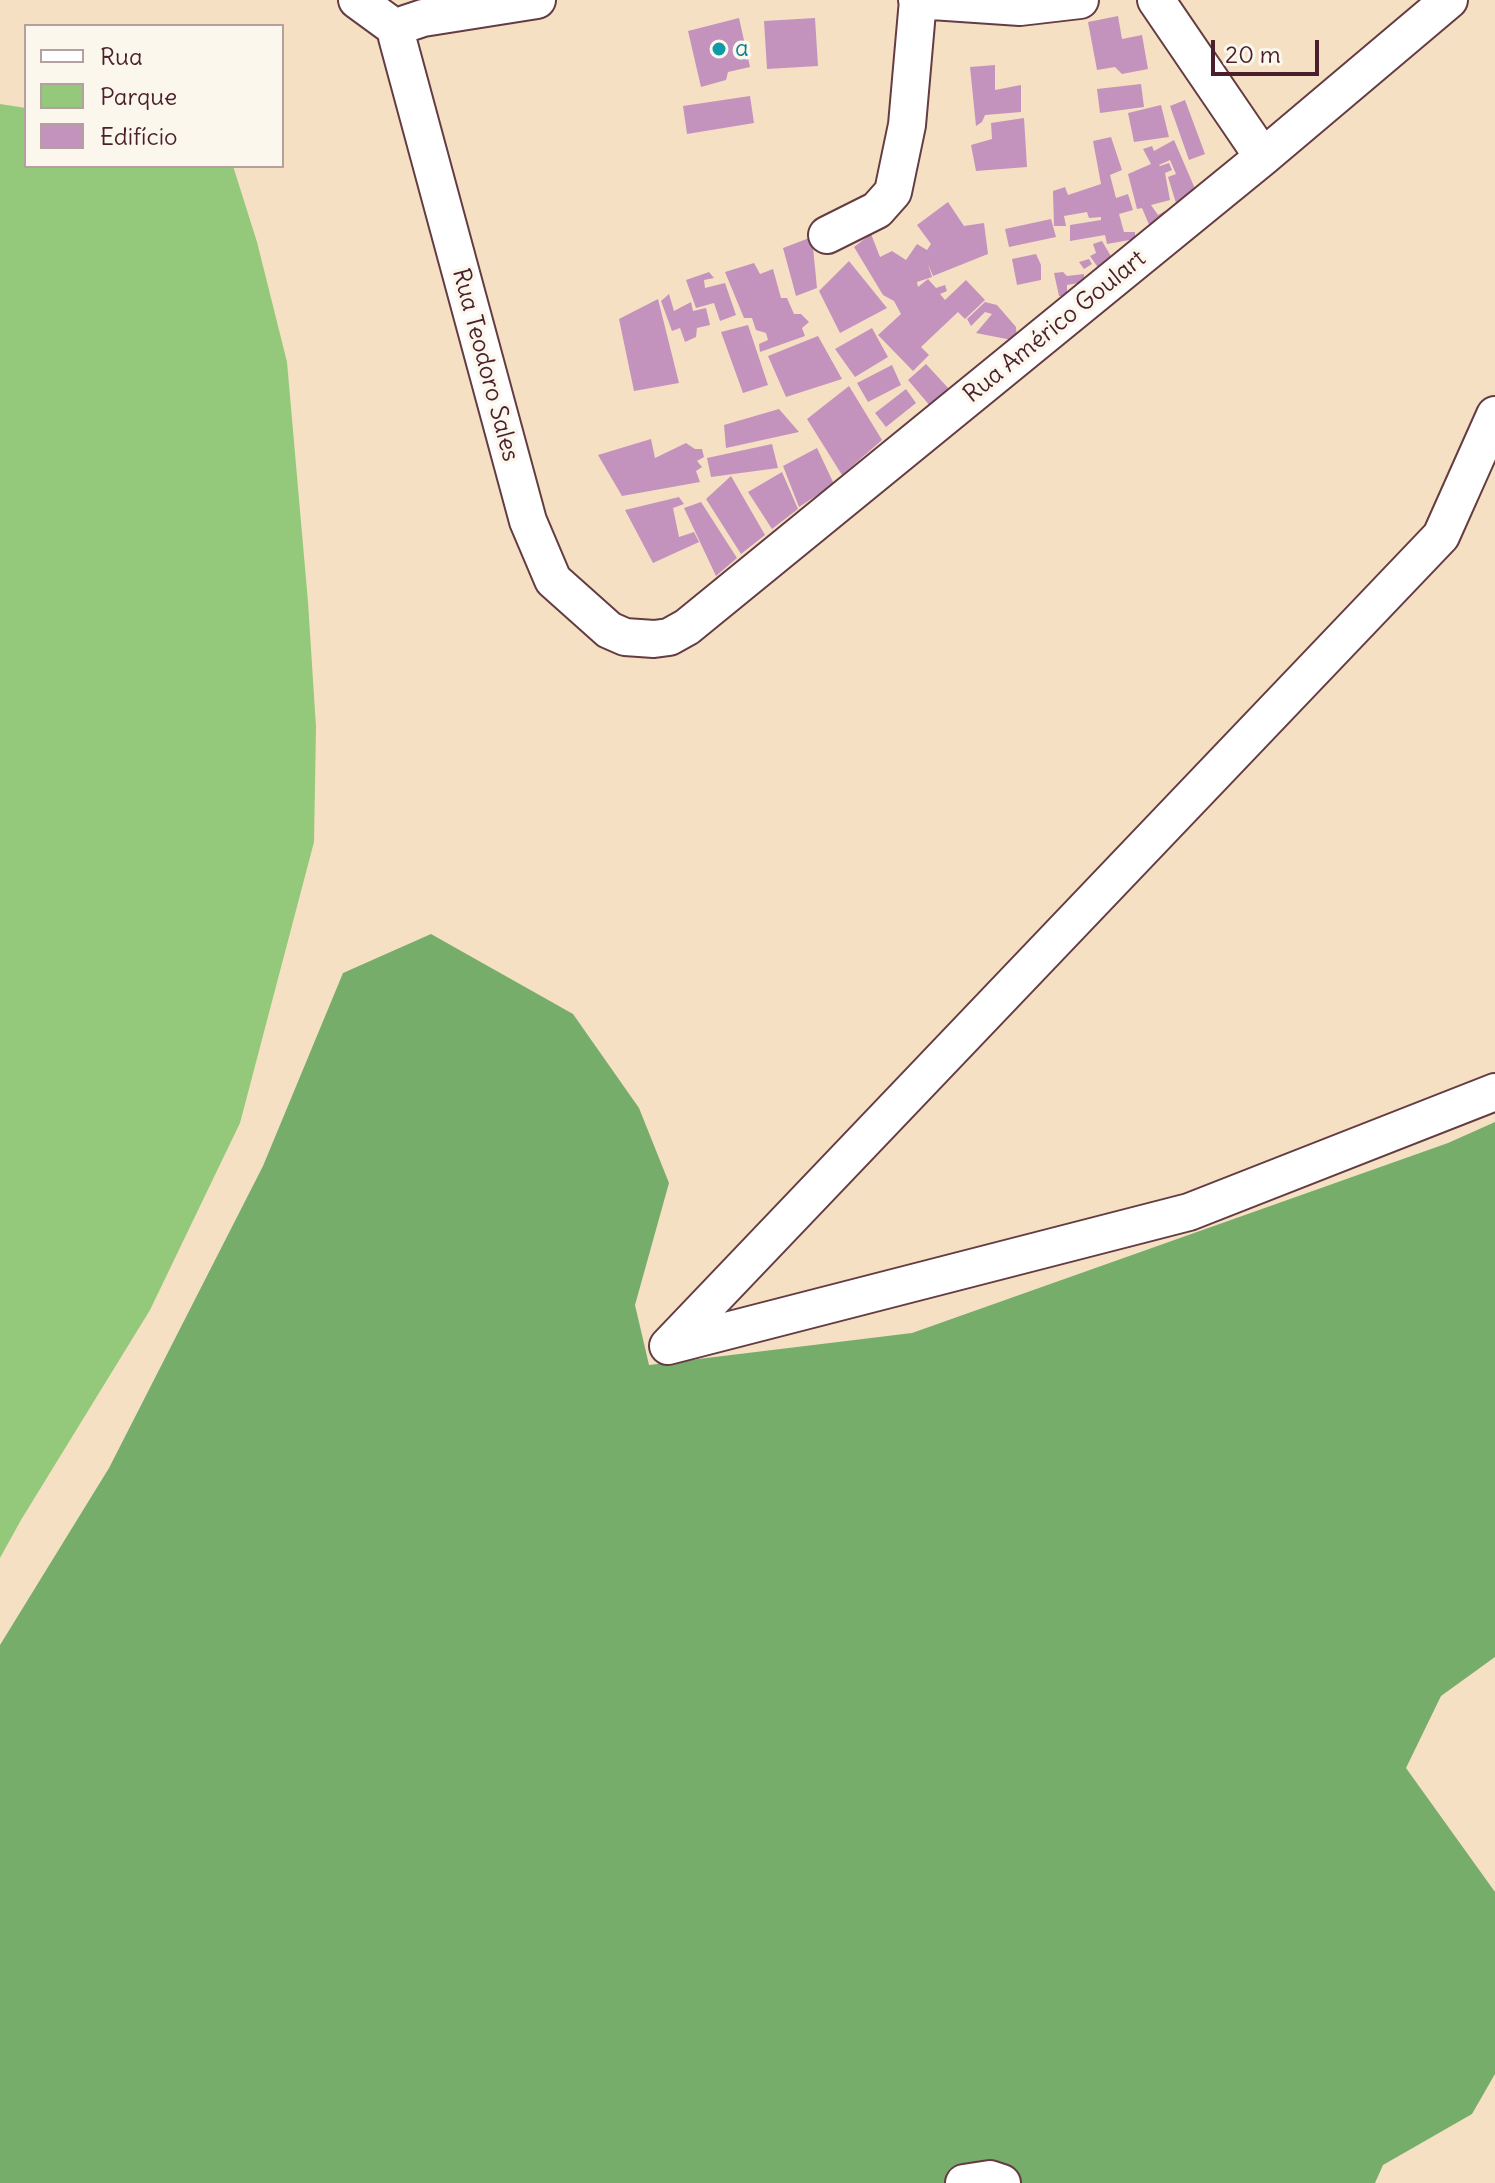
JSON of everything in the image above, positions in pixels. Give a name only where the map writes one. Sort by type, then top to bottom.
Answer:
[{"type":"street","points":[[357,0],[398,30],[423,18],[537,0]]},
{"type":"street","points":[[827,235],[877,210],[893,192],[907,125],[918,0],[1020,7],[1080,0]]},
{"type":"street","points":[[1156,0],[1263,157]]},
{"type":"street","name":"Rua Américo Goulart","points":[[654,639],[669,637],[687,627],[1263,157],[1449,0]]},
{"type":"street","name":"Rua Teodoro Sales","points":[[398,30],[397,37],[519,490],[538,545],[553,580],[609,630],[625,637],[654,639]]},
{"type":"street","points":[[1495,415],[1441,536],[668,1346],[1189,1212],[1495,1092]]},
{"type":"street","points":[[964,2183],[990,2179],[1002,2183]]},
{"type":"green space","points":[[0,104],[24,108],[24,168],[234,168],[257,242],[287,362],[316,727],[314,842],[240,1123],[150,1310],[0,1558]]},
{"type":"green space","points":[[431,934],[573,1014],[639,1108],[669,1183],[635,1305],[649,1365],[912,1333],[1448,1143],[1495,1122],[1495,1657],[1441,1696],[1406,1768],[1495,1892],[1495,2074],[1472,2114],[1383,2165],[1375,2183],[0,2183],[0,1645],[109,1468],[263,1166],[343,973]]},
{"type":"building","points":[[1118,16],[1122,39],[1142,35],[1148,69],[1122,74],[1115,67],[1097,70],[1088,22]]},
{"type":"building","name":"a","points":[[739,18],[750,67],[728,72],[726,80],[701,87],[688,31]]},
{"type":"building","points":[[815,18],[818,66],[767,69],[764,21]]},
{"type":"building","points":[[995,65],[995,90],[1021,85],[1021,112],[985,115],[976,126],[970,67]]},
{"type":"building","points":[[1141,84],[1144,107],[1100,113],[1097,89]]},
{"type":"building","points":[[750,96],[754,123],[687,134],[683,106]]},
{"type":"building","points":[[1185,100],[1205,154],[1189,160],[1170,106]]},
{"type":"building","points":[[1161,105],[1169,137],[1134,142],[1128,113]]},
{"type":"building","points":[[1024,118],[1027,167],[976,171],[971,145],[992,139],[991,123]]},
{"type":"building","points":[[1111,137],[1122,170],[1110,175],[1116,198],[1128,194],[1133,210],[1119,214],[1124,232],[1135,232],[1135,239],[1107,244],[1105,235],[1070,241],[1070,225],[1101,220],[1101,217],[1089,218],[1087,212],[1064,216],[1066,226],[1054,226],[1053,191],[1065,187],[1068,195],[1101,184],[1093,141]]},
{"type":"building","points":[[1174,140],[1196,191],[1176,203],[1168,177],[1176,174],[1170,160],[1159,165],[1169,163],[1172,170],[1165,173],[1170,200],[1151,205],[1158,215],[1165,211],[1168,214],[1150,227],[1142,208],[1137,209],[1128,174],[1151,164],[1143,149],[1152,146],[1154,151]]},
{"type":"building","points":[[948,202],[964,226],[984,223],[988,254],[933,276],[928,264],[932,277],[917,282],[918,287],[928,279],[936,288],[945,285],[947,291],[940,294],[945,300],[966,280],[985,300],[965,319],[958,312],[921,347],[929,355],[913,371],[878,335],[901,314],[894,301],[883,295],[854,247],[871,234],[880,257],[892,251],[906,260],[917,244],[927,250],[931,244],[917,225]]},
{"type":"building","points":[[1051,219],[1056,237],[1009,247],[1005,229]]},
{"type":"building","points":[[812,237],[817,288],[796,296],[783,248]]},
{"type":"building","points":[[1102,241],[1112,258],[1099,269],[1090,256],[1096,253],[1093,244]]},
{"type":"building","points":[[1036,254],[1041,265],[1041,280],[1017,285],[1012,259]]},
{"type":"building","points":[[1089,259],[1092,264],[1084,269],[1079,262]]},
{"type":"building","points":[[849,261],[887,308],[840,333],[819,291]]},
{"type":"building","points":[[754,263],[760,274],[773,269],[781,298],[787,298],[794,314],[801,314],[809,322],[802,328],[805,336],[760,352],[759,344],[768,340],[766,333],[756,330],[752,318],[744,318],[725,272]]},
{"type":"building","points":[[709,272],[714,278],[704,280],[705,288],[725,283],[736,315],[720,321],[714,303],[696,308],[686,280]]},
{"type":"building","points":[[1063,272],[1067,276],[1084,274],[1084,282],[1067,285],[1067,296],[1059,296],[1054,273]]},
{"type":"building","points":[[669,294],[674,311],[691,302],[693,311],[706,308],[710,325],[697,328],[696,337],[685,342],[680,328],[672,331],[661,301]]},
{"type":"building","points":[[658,299],[679,383],[634,391],[619,319]]},
{"type":"building","points":[[985,302],[997,305],[1016,327],[1017,341],[976,333],[992,314],[985,312],[971,326],[967,319]]},
{"type":"building","points":[[748,325],[768,385],[743,393],[721,332]]},
{"type":"building","points":[[872,328],[888,357],[855,377],[835,349]]},
{"type":"building","points":[[818,336],[842,379],[786,397],[768,356]]},
{"type":"building","points":[[926,364],[950,390],[931,407],[908,380]]},
{"type":"building","points":[[892,365],[901,385],[868,402],[857,383]]},
{"type":"building","points":[[849,386],[882,440],[842,475],[807,419]]},
{"type":"building","points":[[906,389],[916,403],[886,427],[875,413]]},
{"type":"building","points":[[779,409],[799,432],[726,448],[724,425]]},
{"type":"building","points":[[651,439],[655,458],[686,443],[695,449],[702,449],[704,457],[697,461],[702,467],[696,471],[700,482],[622,496],[598,455]]},
{"type":"building","points":[[772,444],[778,468],[711,477],[707,458]]},
{"type":"building","points":[[817,448],[834,484],[799,507],[783,466]]},
{"type":"building","points":[[782,472],[798,509],[772,529],[748,492]]},
{"type":"building","points":[[731,476],[765,535],[741,554],[706,499]]},
{"type":"building","points":[[679,497],[684,504],[673,508],[679,537],[694,532],[699,542],[653,563],[625,510]]},
{"type":"building","points":[[701,502],[737,558],[716,576],[684,508]]},
{"type":"place","name":"a","points":[[719,49]]}]
